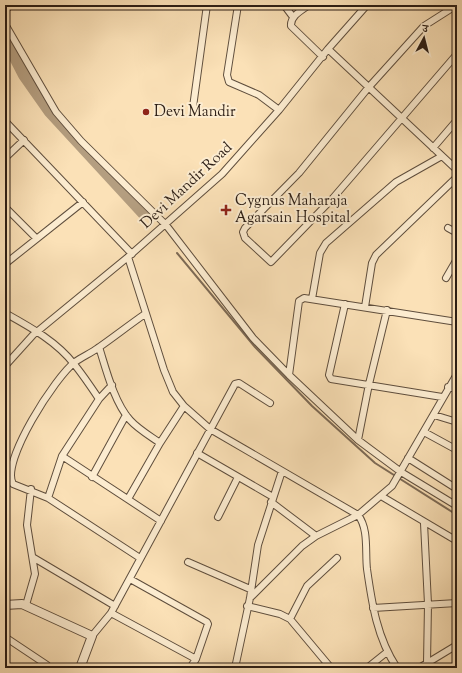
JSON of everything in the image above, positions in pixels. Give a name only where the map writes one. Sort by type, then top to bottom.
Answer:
[{"type":"street","points":[[5,11],[10,5]]},
{"type":"street","points":[[193,107],[207,5]]},
{"type":"street","points":[[238,5],[227,75],[229,82],[259,95],[280,110]]},
{"type":"street","points":[[284,5],[293,17]]},
{"type":"street","points":[[309,5],[293,17],[291,20],[291,26],[322,56]]},
{"type":"street","name":"Devi Mandir Road","points":[[5,366],[37,332],[130,256],[222,174],[280,110],[322,56],[367,5]]},
{"type":"street","points":[[457,5],[424,26],[368,88],[299,173],[245,228],[243,232],[245,238],[271,262],[333,198],[400,118],[457,54]]},
{"type":"street","points":[[5,24],[56,112],[81,141],[166,225],[254,338],[289,375],[358,440],[400,474],[457,506]]},
{"type":"street","points":[[328,49],[457,170]]},
{"type":"street","points":[[433,148],[457,120]]},
{"type":"street","points":[[5,121],[83,202],[130,256],[145,314],[170,385],[184,406],[210,429],[358,515],[364,529],[367,568],[373,608],[380,636],[387,652],[398,668]]},
{"type":"street","points":[[5,158],[24,140]]},
{"type":"street","points":[[312,299],[320,253],[326,244],[396,182],[442,156]]},
{"type":"street","points":[[365,307],[372,263],[376,255],[457,177]]},
{"type":"street","points":[[5,264],[83,202]]},
{"type":"street","points":[[5,207],[36,238]]},
{"type":"street","points":[[448,228],[457,233]]},
{"type":"street","points":[[446,278],[457,259]]},
{"type":"street","points":[[289,375],[299,301],[304,298],[457,322]]},
{"type":"street","points":[[345,304],[329,377],[334,380],[369,384],[442,397]]},
{"type":"street","points":[[358,440],[369,384],[387,310]]},
{"type":"street","points":[[5,314],[37,332],[58,347],[74,363],[99,399]]},
{"type":"street","points":[[140,558],[48,498],[31,489],[8,484],[12,455],[22,429],[38,406],[74,363],[145,314]]},
{"type":"street","points":[[99,347],[112,385],[126,415],[160,443]]},
{"type":"street","points":[[250,598],[295,552],[316,536],[358,515],[392,486],[434,415],[442,397],[457,374]]},
{"type":"street","points":[[80,668],[92,636],[115,606],[236,383],[270,403]]},
{"type":"street","points":[[48,498],[62,456],[99,399],[112,385]]},
{"type":"street","points":[[448,387],[457,389]]},
{"type":"street","points":[[128,499],[160,443],[184,406]]},
{"type":"street","points":[[92,477],[126,415]]},
{"type":"street","points":[[434,415],[457,422]]},
{"type":"street","points":[[424,432],[457,450]]},
{"type":"street","points":[[198,453],[272,500],[316,536]]},
{"type":"street","points":[[62,456],[161,521]]},
{"type":"street","points":[[408,458],[457,489]]},
{"type":"street","points":[[235,668],[250,598],[250,589],[258,545],[282,471]]},
{"type":"street","points":[[218,517],[238,477]]},
{"type":"street","points":[[26,605],[35,574],[34,558],[30,546],[27,525],[31,489]]},
{"type":"street","points":[[381,496],[424,523],[457,541]]},
{"type":"street","points":[[424,523],[428,604],[427,663]]},
{"type":"street","points":[[34,558],[115,606]]},
{"type":"street","points":[[290,619],[307,586],[337,558]]},
{"type":"street","points":[[188,562],[250,589]]},
{"type":"street","points":[[130,579],[207,622],[208,624],[196,659],[190,668]]},
{"type":"street","points":[[373,608],[457,603]]},
{"type":"street","points":[[5,605],[26,605],[92,636]]},
{"type":"street","points":[[248,606],[280,614],[290,619],[331,668]]},
{"type":"street","points":[[111,613],[196,659]]},
{"type":"street","points":[[5,637],[48,666]]},
{"type":"street","points":[[419,668],[457,645]]},
{"type":"street","points":[[367,668],[387,652]]},
{"type":"waterway","points":[[5,38],[24,75],[50,112],[143,213]]},
{"type":"waterway","points":[[177,253],[255,347],[312,406],[375,463],[457,515]]},
{"type":"place","name":"Devi Mandir","points":[[146,112]]},
{"type":"place","name":"Cygnus Maharaja Agarsain Hospital","points":[[226,210]]}]
